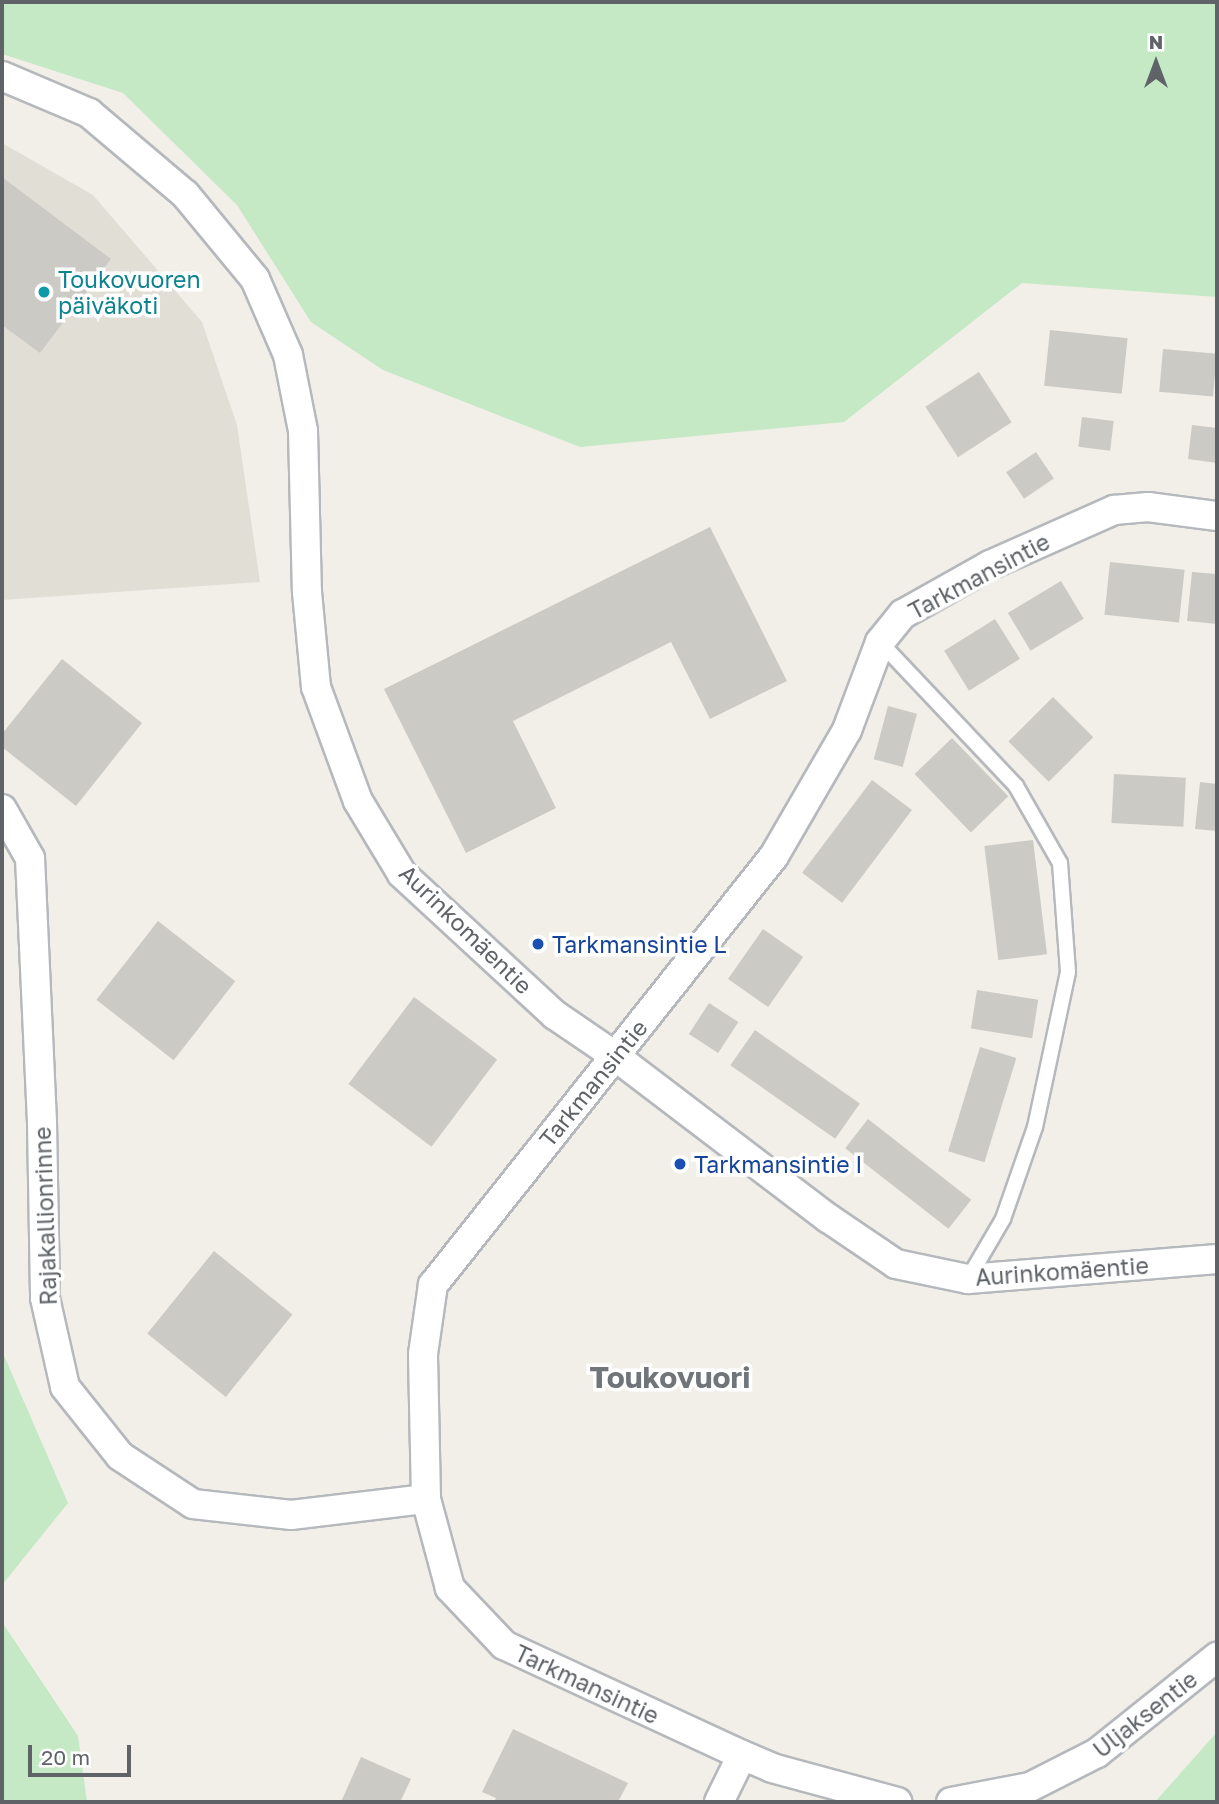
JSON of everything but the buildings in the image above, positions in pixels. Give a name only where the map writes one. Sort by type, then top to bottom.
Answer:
[{"type":"street","name":"Aurinkomäentie","points":[[2,76],[89,113],[185,194],[255,279],[288,355],[303,431],[307,592],[316,687],[358,801],[402,874],[555,1015],[615,1056],[828,1218],[896,1264],[968,1279],[1217,1259]]},
{"type":"street","name":"Tarkmansintie","points":[[742,1755],[504,1645],[450,1588],[426,1499],[423,1354],[433,1285],[774,856],[847,730],[880,642],[904,614],[990,565],[1114,510],[1148,507],[1217,516]]},
{"type":"street","name":"Rajakallionrinne","points":[[2,808],[30,858],[42,1122],[45,1298],[65,1387],[120,1456],[193,1504],[291,1515],[426,1499]]},
{"type":"street","name":"Uljaksentie","points":[[951,1802],[1030,1787],[1097,1753],[1217,1657]]},
{"type":"street","points":[[719,1802],[742,1755],[772,1768],[897,1802]]},
{"type":"lane","points":[[880,642],[1016,786],[1060,863],[1068,972],[1035,1127],[1003,1219],[968,1279]]},
{"type":"shaded area","points":[[2,143],[93,195],[202,322],[237,425],[260,582],[2,600]]},
{"type":"green space","points":[[2,2],[1217,2],[1217,297],[1022,283],[844,422],[580,447],[383,370],[311,322],[237,205],[123,93],[2,54]]},
{"type":"green space","points":[[2,1351],[68,1503],[2,1585]]},
{"type":"green space","points":[[2,1622],[78,1736],[87,1802],[2,1802]]},
{"type":"green space","points":[[1217,1732],[1217,1802],[1155,1802]]},
{"type":"place","name":"Toukovuoren päiväkoti","points":[[44,292]]},
{"type":"place","name":"Tarkmansintie L","points":[[538,944]]},
{"type":"place","name":"Tarkmansintie I","points":[[680,1164]]},
{"type":"district","name":"Toukovuori","points":[[670,1377]]}]
